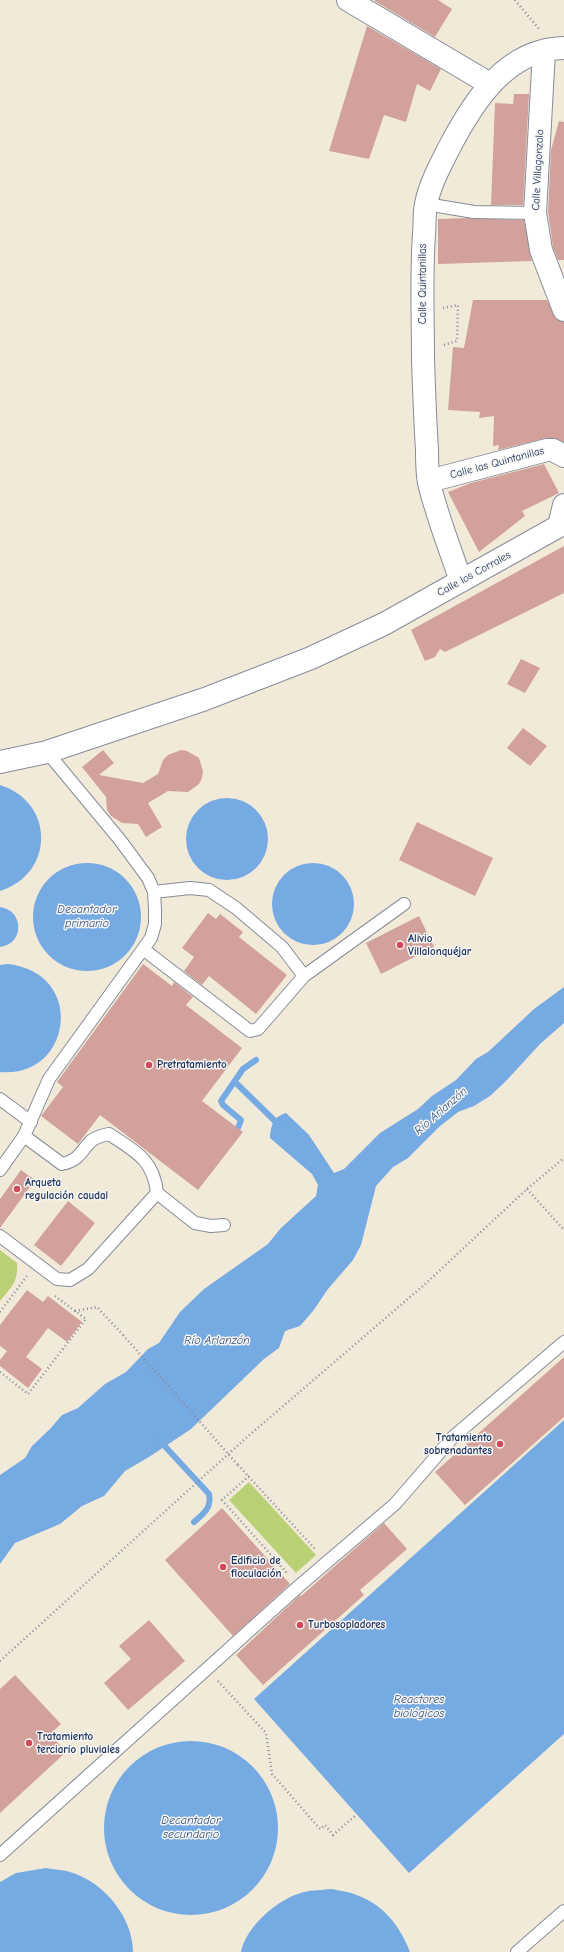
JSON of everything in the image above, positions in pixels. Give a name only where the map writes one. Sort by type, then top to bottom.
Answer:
[{"type":"street","points":[[348,0],[490,84]]},
{"type":"street","name":"Calle Quintanillas","points":[[461,581],[438,518],[429,481],[425,420],[422,257],[426,204],[437,172],[454,139],[471,108],[490,84],[509,67],[529,56],[554,49]]},
{"type":"street","name":"Calle Villagonzalo","points":[[554,49],[535,213],[541,250],[564,310]]},
{"type":"street","name":"Calle las Quintanillas","points":[[429,481],[547,450],[553,450],[564,456]]},
{"type":"street","points":[[562,526],[564,505]]},
{"type":"street","name":"Calle los Corrales","points":[[0,762],[47,752],[205,699],[311,658],[384,624],[562,526]]},
{"type":"lane","points":[[426,204],[474,212],[535,213]]},
{"type":"lane","points":[[0,1170],[24,1136],[31,1122],[39,1098],[49,1079],[143,950],[151,938],[155,924],[154,892],[148,878],[120,840],[47,752]]},
{"type":"lane","points":[[154,892],[190,888],[209,890],[236,908],[282,947],[304,976]]},
{"type":"lane","points":[[143,950],[250,1031],[258,1029],[304,976],[404,904]]},
{"type":"lane","points":[[0,1099],[31,1122]]},
{"type":"lane","points":[[24,1136],[62,1164],[70,1162],[80,1156],[92,1140],[109,1134],[133,1149],[150,1166],[156,1182],[157,1193],[195,1223],[211,1226],[224,1225]]},
{"type":"lane","points":[[0,1236],[57,1279],[70,1280],[88,1269],[157,1193]]},
{"type":"lane","points":[[0,1855],[299,1586],[395,1504],[453,1437],[564,1342]]},
{"type":"lane","points":[[517,1952],[564,1911]]},
{"type":"path","points":[[516,0],[554,49]]},
{"type":"path","points":[[0,1661],[274,1413],[424,1285],[527,1189],[564,1158]]},
{"type":"path","points":[[527,1189],[564,1230]]},
{"type":"path","points":[[0,1312],[28,1275],[34,1280]]},
{"type":"path","points":[[0,1372],[28,1394],[86,1319],[52,1293]]},
{"type":"path","points":[[76,1311],[97,1307],[327,1562]]},
{"type":"path","points":[[249,1476],[222,1500],[299,1586]]},
{"type":"path","points":[[207,1669],[266,1733],[272,1774],[320,1829],[325,1825],[333,1835],[355,1816]]},
{"type":"green space","points":[[0,1250],[17,1263],[17,1270],[15,1280],[11,1288],[0,1301]]},
{"type":"green space","points":[[249,1482],[316,1555],[296,1573],[229,1500]]},
{"type":"water","points":[[0,785],[18,794],[31,806],[39,822],[41,838],[39,854],[31,870],[18,882],[0,891]]},
{"type":"water","points":[[227,798],[243,801],[256,810],[265,823],[268,839],[265,855],[256,868],[243,877],[227,880],[211,877],[198,868],[189,855],[186,839],[189,823],[198,810],[211,801]]},
{"type":"water","name":"Decantador primario","points":[[87,863],[108,867],[125,879],[137,896],[141,917],[137,938],[125,955],[108,967],[87,971],[66,967],[49,955],[37,938],[33,917],[37,896],[49,879],[66,867]]},
{"type":"water","points":[[313,863],[329,866],[342,875],[351,888],[354,904],[351,920],[342,933],[329,942],[313,945],[297,942],[284,933],[275,920],[272,904],[275,888],[284,875],[297,866]]},
{"type":"water","points":[[0,907],[8,909],[14,914],[18,927],[14,940],[8,945],[0,947]]},
{"type":"water","points":[[8,964],[33,972],[50,986],[59,1004],[61,1024],[55,1043],[43,1059],[24,1070],[0,1072],[0,965]]},
{"type":"water","name":"Río Arlanzón","points":[[564,987],[564,1023],[540,1044],[490,1096],[474,1106],[458,1112],[439,1127],[408,1158],[393,1167],[376,1186],[361,1245],[353,1260],[328,1289],[313,1311],[300,1326],[285,1331],[279,1348],[264,1359],[191,1429],[125,1471],[104,1496],[82,1506],[60,1524],[15,1543],[0,1564],[0,1475],[25,1458],[32,1446],[62,1415],[78,1408],[105,1384],[126,1372],[148,1349],[159,1343],[180,1312],[204,1289],[268,1244],[280,1229],[316,1196],[318,1185],[312,1174],[270,1138],[272,1125],[275,1119],[286,1113],[309,1135],[334,1173],[344,1169],[380,1133],[418,1109],[432,1096],[456,1080],[476,1059],[488,1052],[534,1009]]},
{"type":"water","name":"Reactores biológicos","points":[[564,1420],[564,1734],[409,1873],[254,1699]]},
{"type":"water","name":"Decantador secundario","points":[[200,1741],[224,1747],[240,1755],[253,1766],[264,1779],[272,1795],[277,1811],[277,1845],[272,1861],[264,1877],[253,1890],[240,1901],[216,1912],[200,1915],[182,1915],[166,1912],[142,1901],[129,1890],[118,1877],[110,1861],[105,1845],[104,1819],[107,1803],[118,1779],[129,1766],[142,1755],[158,1747],[174,1742]]},
{"type":"water","points":[[46,1868],[76,1874],[87,1879],[108,1895],[123,1916],[132,1940],[133,1952],[0,1952],[0,1882],[16,1873]]},
{"type":"water","points":[[332,1889],[356,1895],[377,1906],[397,1926],[410,1952],[241,1952],[249,1932],[265,1914],[284,1900],[304,1892]]},
{"type":"building","points":[[375,0],[438,0],[452,9],[435,37]]},
{"type":"building","points":[[367,26],[441,69],[430,91],[417,84],[406,122],[384,115],[369,159],[329,151]]},
{"type":"building","points":[[514,94],[529,94],[523,205],[491,205],[495,103],[513,104]]},
{"type":"building","points":[[559,121],[564,122],[564,260],[558,260],[553,247],[548,212],[551,150]]},
{"type":"building","points":[[467,218],[524,220],[532,261],[438,264],[438,219]]},
{"type":"building","points":[[473,300],[547,300],[556,319],[564,322],[564,442],[553,438],[547,438],[498,450],[499,445],[493,446],[494,416],[479,418],[480,412],[448,410],[453,347],[464,348]]},
{"type":"building","points":[[544,464],[559,493],[522,511],[525,516],[479,552],[448,492],[471,483]]},
{"type":"building","points":[[564,546],[564,593],[445,652],[440,649],[435,657],[425,661],[411,630]]},
{"type":"building","points":[[521,659],[540,668],[525,693],[507,684]]},
{"type":"building","points":[[523,728],[547,746],[530,766],[507,748]]},
{"type":"building","points":[[103,750],[114,763],[99,775],[143,783],[158,774],[163,760],[168,755],[181,750],[187,751],[199,758],[203,771],[202,778],[199,784],[188,792],[168,791],[148,803],[162,827],[146,837],[138,824],[122,823],[111,816],[107,810],[106,797],[82,767]]},
{"type":"building","points":[[417,822],[493,858],[475,896],[399,860]]},
{"type":"building","points":[[208,913],[216,919],[220,914],[243,932],[239,937],[287,975],[256,1014],[209,976],[202,985],[184,971],[194,957],[182,948]]},
{"type":"building","name":"Alivio Villalonquéjar","points":[[419,916],[434,947],[381,974],[366,943]]},
{"type":"building","name":"Pretratamiento","points":[[143,964],[172,986],[174,982],[193,997],[186,1005],[242,1048],[202,1101],[243,1132],[198,1190],[100,1115],[78,1144],[41,1116],[63,1087],[57,1082]]},
{"type":"building","name":"Arqueta regulación caudal","points":[[21,1170],[35,1180],[0,1228],[0,1199]]},
{"type":"building","points":[[68,1201],[95,1223],[61,1266],[34,1245]]},
{"type":"building","points":[[27,1290],[43,1302],[48,1296],[82,1322],[67,1342],[48,1328],[26,1357],[42,1369],[28,1388],[0,1366],[0,1360],[7,1351],[0,1346],[0,1325]]},
{"type":"building","name":"Tratamiento sobrenadantes","points":[[564,1357],[564,1417],[465,1505],[435,1472]]},
{"type":"building","name":"Edificio de floculación","points":[[222,1508],[290,1584],[233,1636],[165,1560]]},
{"type":"building","name":"Turbosopladores","points":[[384,1523],[407,1549],[360,1590],[364,1595],[263,1685],[236,1655],[300,1595],[301,1596]]},
{"type":"building","points":[[149,1620],[185,1661],[128,1710],[104,1683],[131,1659],[119,1646]]},
{"type":"building","name":"Tratamiento terciario pluviales","points":[[15,1675],[61,1724],[50,1734],[66,1752],[0,1813],[0,1689]]},
{"type":"waterway","points":[[238,1128],[241,1120],[223,1105],[221,1101],[243,1069],[256,1060]]},
{"type":"waterway","points":[[235,1082],[279,1125]]},
{"type":"waterway","points":[[160,1441],[209,1494],[210,1499],[208,1507],[194,1522]]},
{"type":"place","name":"Alivio Villalonquéjar","points":[[400,945]]},
{"type":"place","name":"Pretratamiento","points":[[149,1065]]},
{"type":"place","name":"Arqueta regulación caudal","points":[[17,1189]]},
{"type":"place","name":"Tratamiento sobrenadantes","points":[[500,1444]]},
{"type":"place","name":"Edificio de floculación","points":[[223,1567]]},
{"type":"place","name":"Turbosopladores","points":[[300,1625]]},
{"type":"place","name":"Tratamiento terciario pluviales","points":[[29,1743]]}]
